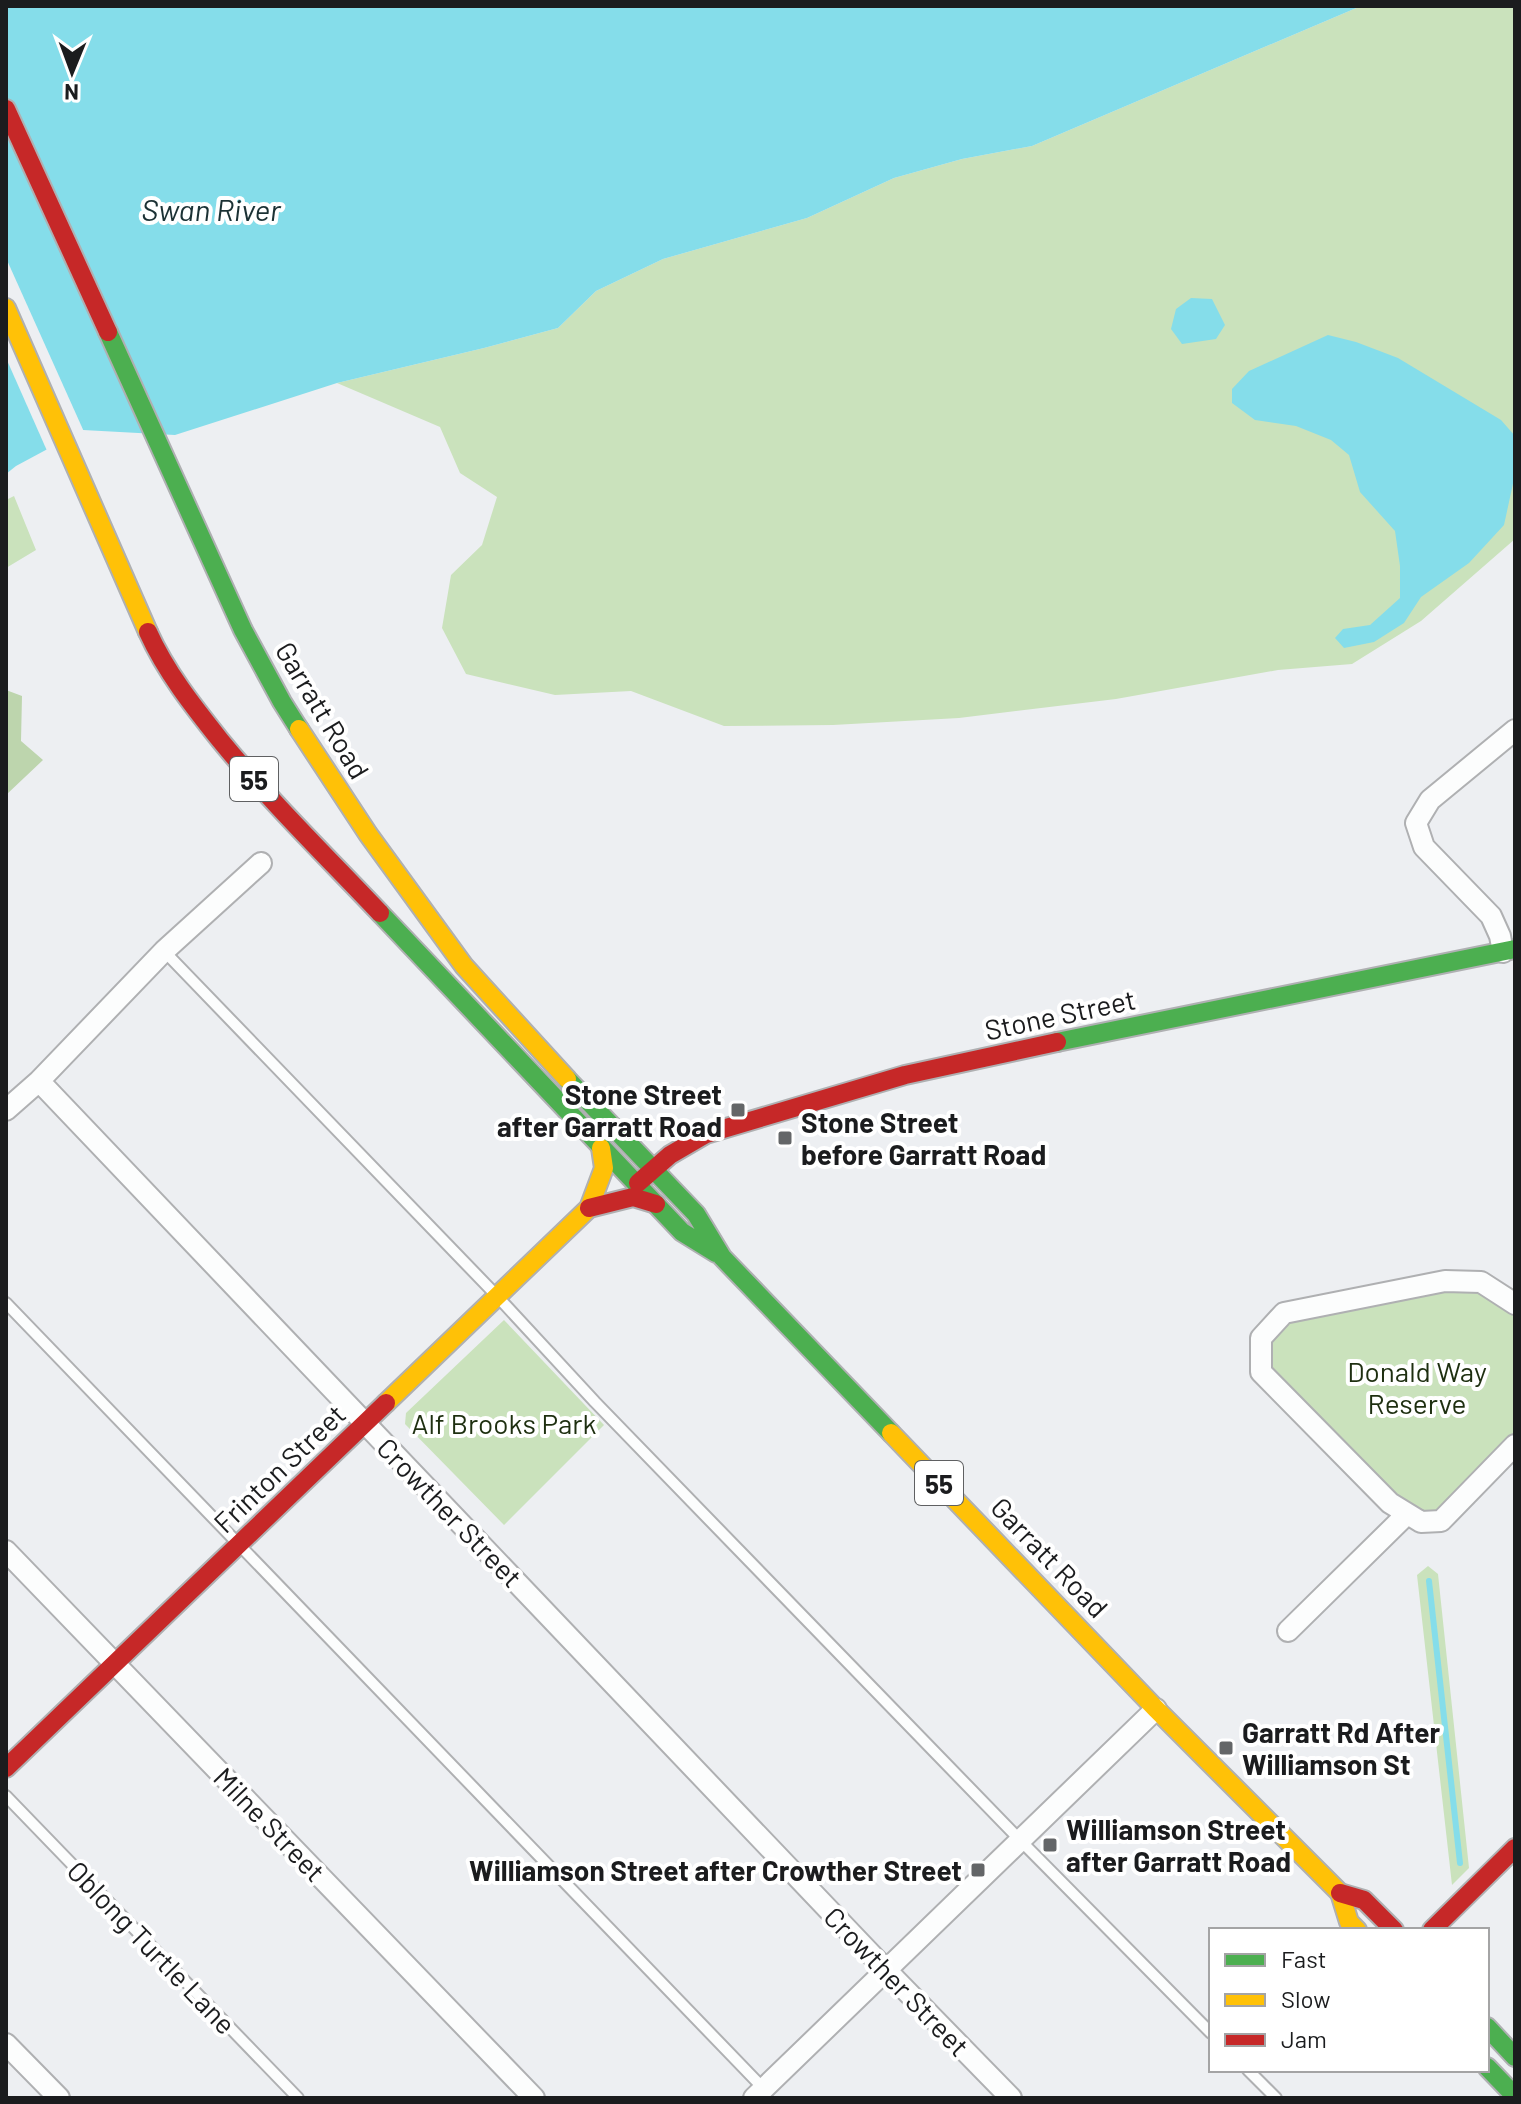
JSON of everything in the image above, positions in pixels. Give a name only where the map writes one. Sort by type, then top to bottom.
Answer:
[{"type":"main road","name":"Garratt Road","points":[[6,109],[243,630],[332,782],[464,966],[696,1214],[722,1257],[1156,1709],[1340,1893],[1349,1922],[1355,1928]]},
{"type":"main road","name":"Garratt Road","points":[[6,308],[155,648],[187,699],[250,776],[601,1148],[682,1232],[722,1257]]},
{"type":"main road","name":"Stone Street","points":[[637,1184],[670,1152],[706,1134],[905,1075],[1509,950]]},
{"type":"main road","name":"Frinton Street","points":[[6,1768],[589,1208],[604,1168],[601,1148]]},
{"type":"main road","name":"Frinton Street","points":[[589,1208],[633,1197],[656,1204]]},
{"type":"main road","points":[[1434,1928],[1515,1848]]},
{"type":"main road","name":"Garratt Road","points":[[1340,1893],[1364,1900],[1392,1928]]},
{"type":"main road","points":[[1489,2029],[1515,2057]]},
{"type":"main road","points":[[1489,2069],[1515,2096]]},
{"type":"street","points":[[1509,950],[1491,916],[1424,847],[1416,823],[1430,800],[1515,730]]},
{"type":"street","points":[[6,1110],[39,1081],[164,951],[261,863]]},
{"type":"street","name":"Crowther Street","points":[[39,1081],[1011,2098]]},
{"type":"street","points":[[1515,1304],[1481,1282],[1445,1281],[1284,1313],[1261,1338],[1261,1372],[1390,1503],[1421,1522],[1441,1521],[1515,1445]]},
{"type":"street","points":[[1288,1631],[1407,1514]]},
{"type":"street","name":"Milne Street","points":[[6,1551],[534,2098]]},
{"type":"street","points":[[759,2093],[1156,1709]]},
{"type":"street","points":[[6,2044],[59,2098]]},
{"type":"lane","points":[[164,951],[595,1402],[1209,2031]]},
{"type":"lane","points":[[6,1303],[240,1544],[759,2093]]},
{"type":"lane","name":"Oblong Turtle Lane","points":[[6,1796],[298,2098]]},
{"type":"lane","points":[[1250,2072],[1276,2098]]},
{"type":"green space","points":[[1361,6],[1515,6],[1515,539],[1421,621],[1352,664],[1278,670],[1116,699],[959,718],[833,725],[724,726],[631,691],[555,695],[466,674],[442,628],[451,575],[482,545],[497,497],[460,473],[440,427],[337,383],[558,328],[596,291],[663,259],[807,218],[894,178],[962,159],[1032,146]]},
{"type":"green space","points":[[14,496],[36,550],[6,568],[6,500]]},
{"type":"green space","points":[[6,690],[22,696],[21,741],[43,760],[6,795]]},
{"type":"green space","name":"Donald Way Reserve","points":[[1445,1281],[1515,1304],[1515,1442],[1441,1521],[1421,1522],[1261,1372],[1284,1313]]},
{"type":"green space","name":"Alf Brooks Park","points":[[504,1320],[604,1425],[504,1525],[405,1424],[406,1413]]},
{"type":"green space","points":[[1428,1566],[1438,1574],[1469,1868],[1452,1885],[1417,1575]]},
{"type":"water","name":"Swan River","points":[[6,6],[1361,6],[1032,146],[962,159],[894,178],[807,218],[663,259],[596,291],[558,328],[337,383],[175,435],[83,430],[6,474]]},
{"type":"water","points":[[1191,298],[1212,299],[1225,325],[1216,339],[1182,344],[1171,329],[1176,309]]},
{"type":"water","points":[[1328,335],[1398,358],[1501,420],[1515,436],[1514,479],[1504,525],[1469,563],[1421,597],[1404,623],[1374,642],[1344,648],[1335,638],[1343,629],[1370,625],[1400,598],[1395,531],[1360,492],[1349,455],[1331,440],[1296,426],[1255,420],[1232,403],[1232,389],[1249,371]]},
{"type":"pier","points":[[6,258],[85,434],[48,453],[6,358]]},
{"type":"waterway","points":[[1429,1581],[1460,1863]]},
{"type":"traffic: fast","points":[[108,332],[243,630],[299,729]]},
{"type":"traffic: fast","points":[[380,913],[682,1232],[716,1253]]},
{"type":"traffic: fast","points":[[1057,1042],[1515,949]]},
{"type":"traffic: fast","points":[[567,1079],[696,1214],[722,1257],[891,1433]]},
{"type":"traffic: fast","points":[[1489,2029],[1515,2057]]},
{"type":"traffic: fast","points":[[1489,2069],[1515,2096]]},
{"type":"traffic: slow","points":[[6,308],[148,632]]},
{"type":"traffic: slow","points":[[299,729],[368,834],[464,966],[567,1079]]},
{"type":"traffic: slow","points":[[386,1403],[589,1208],[604,1168],[601,1148]]},
{"type":"traffic: slow","points":[[891,1433],[1156,1709],[1340,1893],[1349,1922],[1355,1928]]},
{"type":"traffic: jam","points":[[6,109],[108,332]]},
{"type":"traffic: jam","points":[[148,632],[172,675],[220,740],[278,807],[380,913]]},
{"type":"traffic: jam","points":[[638,1183],[670,1155],[706,1134],[905,1075],[1057,1042]]},
{"type":"traffic: jam","points":[[589,1208],[633,1197],[656,1204]]},
{"type":"traffic: jam","points":[[6,1768],[386,1403]]},
{"type":"traffic: jam","points":[[1434,1928],[1515,1848]]},
{"type":"traffic: jam","points":[[1340,1893],[1364,1900],[1392,1928]]},
{"type":"place","name":"Stone Street after Garratt Road","points":[[738,1110]]},
{"type":"place","name":"Stone Street before Garratt Road","points":[[785,1138]]},
{"type":"place","name":"Garratt Rd After Williamson St","points":[[1226,1748]]},
{"type":"place","name":"Williamson Street after Garratt Road","points":[[1050,1845]]},
{"type":"place","name":"Williamson Street after Crowther Street","points":[[978,1870]]}]
